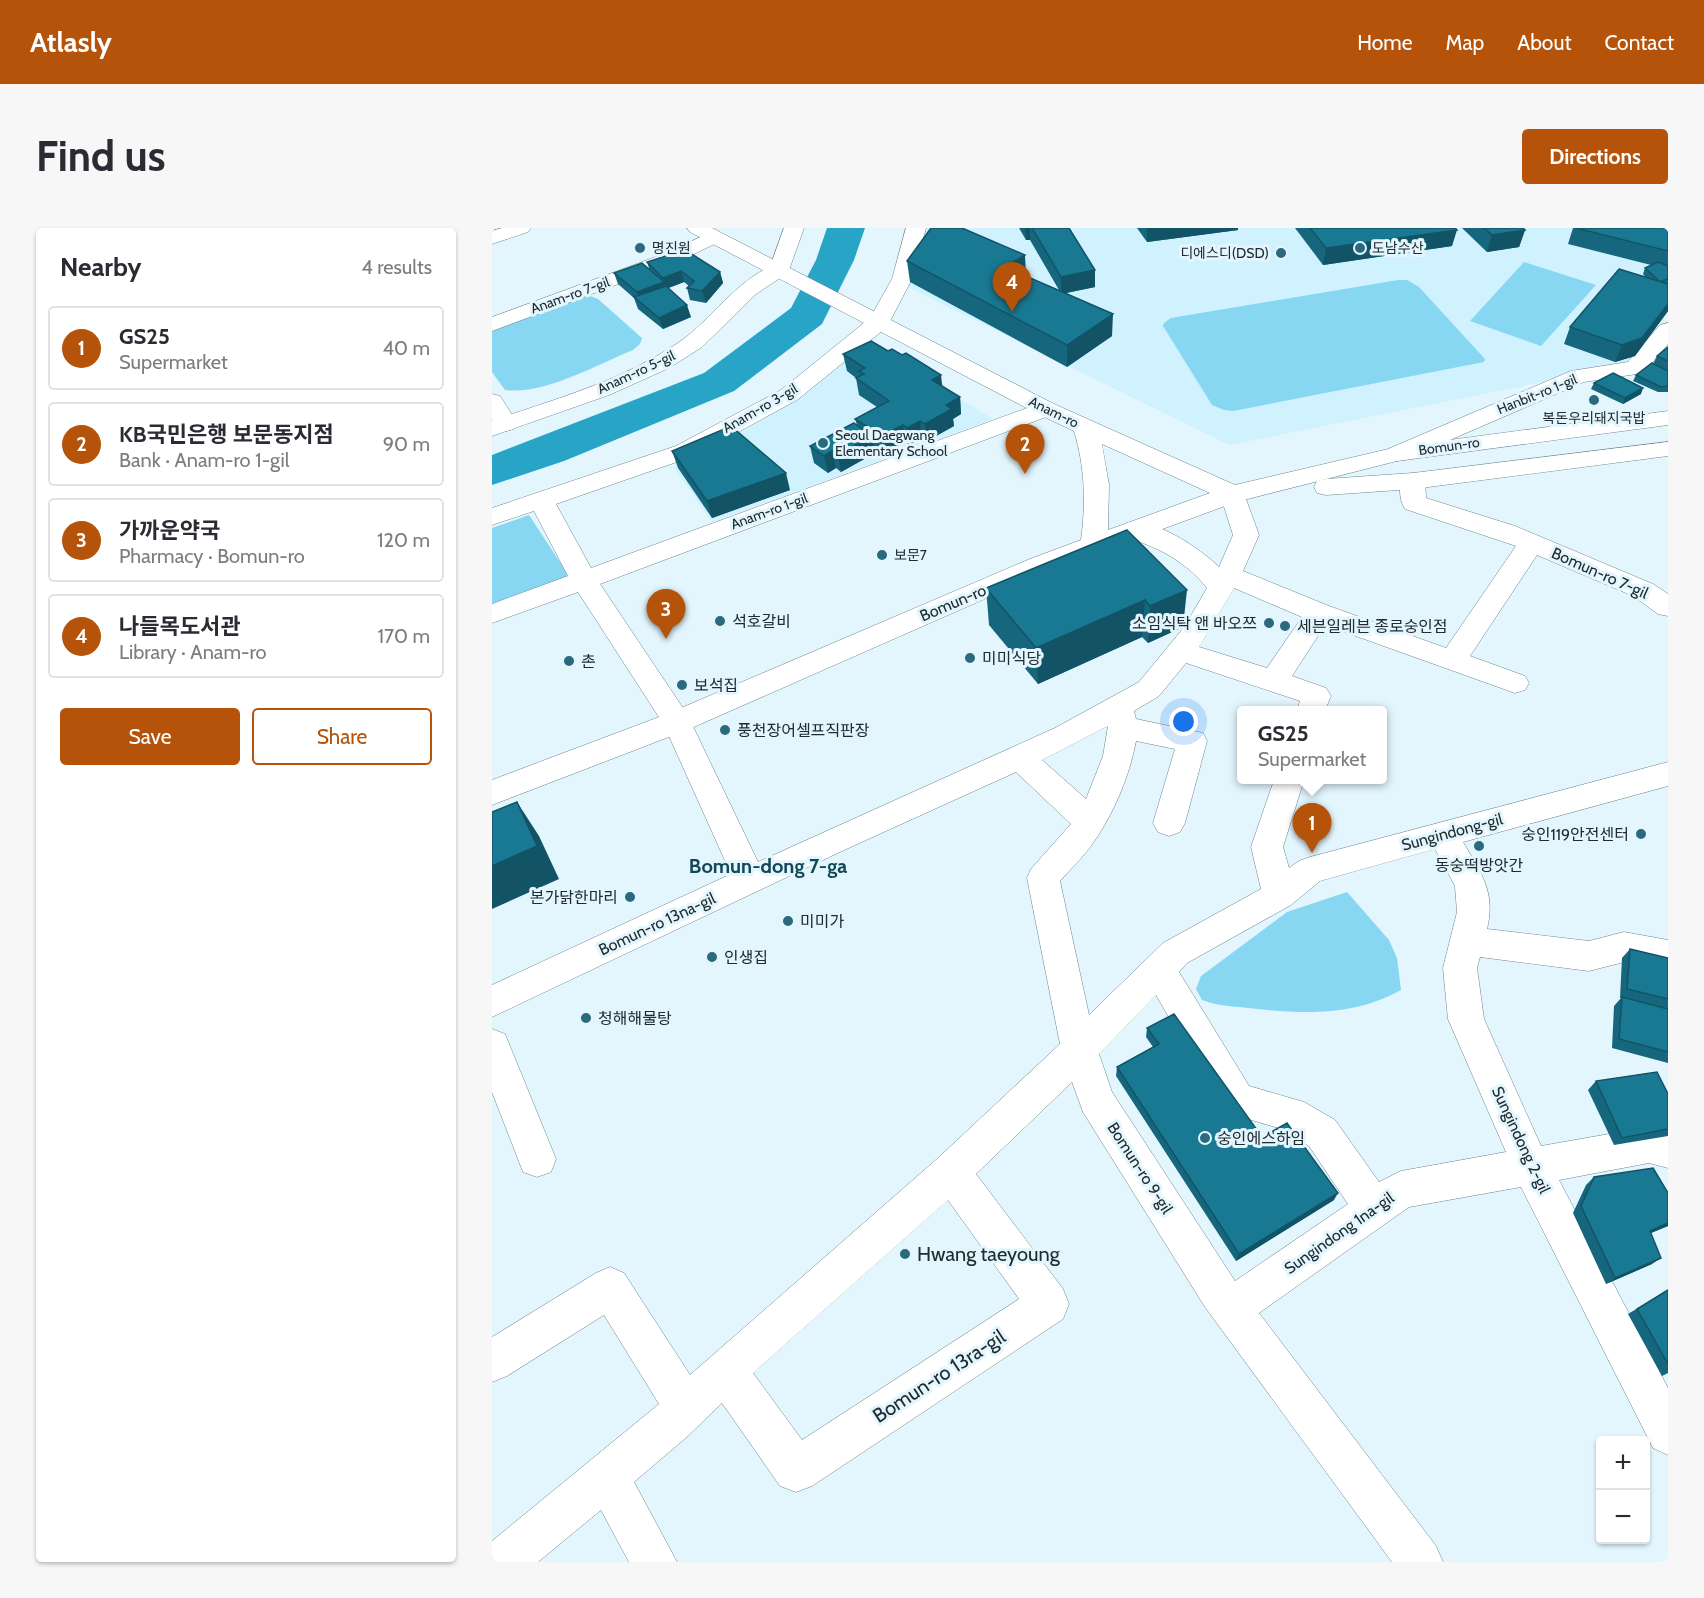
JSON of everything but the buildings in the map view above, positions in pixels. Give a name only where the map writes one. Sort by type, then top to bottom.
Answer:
[{"type":"street","points":[[492,238],[521,228]]},
{"type":"street","points":[[705,232],[779,270],[794,228]]},
{"type":"street","points":[[879,322],[902,279],[916,228]]},
{"type":"street","name":"Anam-ro 7-gil","points":[[492,324],[668,260],[705,232]]},
{"type":"street","name":"Anam-ro","points":[[779,270],[1046,408],[1233,494]]},
{"type":"street","name":"Anam-ro 5-gil","points":[[492,401],[499,427],[601,390],[660,363],[694,342],[748,290],[779,270]]},
{"type":"street","name":"Anam-ro 3-gil","points":[[492,517],[685,451],[789,395],[879,322]]},
{"type":"street","name":"Hanbit-ro 1-gil","points":[[1396,454],[1579,376],[1635,369],[1668,330]]},
{"type":"street","name":"Anam-ro 1-gil","points":[[492,614],[1046,408]]},
{"type":"street","name":"Bomun-ro","points":[[492,793],[677,722],[1028,570],[1233,494],[1396,454],[1668,418]]},
{"type":"street","points":[[1085,427],[1098,479],[1094,544]]},
{"type":"street","name":"Bomun-ro","points":[[1233,494],[1413,481],[1668,449]]},
{"type":"street","name":"Bomun-ro 7-gil","points":[[1413,481],[1414,503],[1506,532],[1642,590],[1668,607]]},
{"type":"street","name":"Bomun-ro 13na-gil","points":[[492,1002],[750,880],[1066,736],[1120,717],[1149,689],[1195,633],[1225,581],[1245,535],[1233,494]]},
{"type":"street","points":[[541,500],[584,580],[677,722],[750,880]]},
{"type":"street","points":[[1136,529],[1180,549],[1225,581],[1515,683]]},
{"type":"street","name":"Bomun-ro 7-gil","points":[[1453,660],[1532,543]]},
{"type":"street","points":[[1274,681],[1319,613]]},
{"type":"street","points":[[1180,651],[1316,696],[1313,706]]},
{"type":"street","points":[[1120,717],[1192,741],[1169,823]]},
{"type":"street","name":"Bomun-ro 9-gil","points":[[1120,717],[1118,756],[1101,802],[1080,837],[1043,878],[1079,1050],[1096,1100],[1231,1308],[1420,1562]]},
{"type":"street","points":[[1020,757],[1089,821]]},
{"type":"street","name":"Sungindong-gil","points":[[1079,1050],[1176,953],[1279,895],[1310,870],[1668,774]]},
{"type":"street","points":[[1279,895],[1267,847],[1288,784]]},
{"type":"street","name":"Sungindong 2-gil","points":[[1443,835],[1471,885],[1474,912],[1460,968],[1466,1019],[1532,1166],[1668,1433]]},
{"type":"street","points":[[1467,941],[1589,956],[1624,947],[1668,955]]},
{"type":"street","points":[[1159,969],[1237,1100],[1291,1114],[1322,1132],[1374,1208]]},
{"type":"street","points":[[492,1045],[537,1158]]},
{"type":"street","points":[[502,1562],[686,1408],[725,1370],[951,1172],[1079,1050]]},
{"type":"street","name":"Sungindong 1na-gil","points":[[1231,1308],[1401,1190],[1649,1145],[1668,1150]]},
{"type":"street","name":"Bomun-ro 13ra-gil","points":[[725,1370],[796,1470],[1048,1304],[951,1172]]},
{"type":"street","points":[[492,1361],[610,1287],[686,1408]]},
{"type":"street","points":[[606,1475],[654,1562]]},
{"type":"shaded area","points":[[924,228],[1668,228],[1668,312],[1628,365],[1229,445],[906,286]]},
{"type":"shaded area","points":[[1524,262],[1596,285],[1541,346],[1470,321]]},
{"type":"shaded area","points":[[1407,280],[1419,287],[1485,359],[1484,362],[1233,411],[1224,410],[1212,405],[1163,326],[1171,318]]},
{"type":"shaded area","points":[[582,296],[598,299],[642,338],[640,344],[633,350],[570,378],[536,388],[505,390],[492,372],[492,330]]},
{"type":"shaded area","name":"Seoul Daegwang Elementary School","points":[[868,343],[993,419],[712,522],[674,467],[781,409]]},
{"type":"shaded area","points":[[529,515],[569,576],[492,604],[492,528]]},
{"type":"shaded area","points":[[1347,892],[1389,940],[1397,958],[1401,990],[1364,1005],[1307,1012],[1225,1006],[1202,1000],[1196,989],[1201,976],[1287,912]]},
{"type":"waterway","points":[[492,471],[548,451],[719,382],[808,315],[835,260],[846,228]]},
{"type":"place","name":"명진원","points":[[640,248]]},
{"type":"place","name":"도남수산","points":[[1360,248]]},
{"type":"place","name":"디에스디(DSD)","points":[[1281,253]]},
{"type":"place","name":"나들목도서관","points":[[1012,312]]},
{"type":"place","name":"복돈우리돼지국밥","points":[[1594,400]]},
{"type":"place","name":"Seoul Daegwang Elementary School","points":[[823,443]]},
{"type":"place","name":"KB국민은행 보문동지점","points":[[1025,474]]},
{"type":"place","name":"보문7","points":[[882,555]]},
{"type":"place","name":"석호갈비","points":[[720,621]]},
{"type":"place","name":"소임식탁 앤 바오쯔","points":[[1269,623]]},
{"type":"place","name":"세븐일레븐 종로숭인점","points":[[1285,626]]},
{"type":"place","name":"가까운약국","points":[[666,639]]},
{"type":"place","name":"미미식당","points":[[970,658]]},
{"type":"place","name":"촌","points":[[569,661]]},
{"type":"place","name":"보석집","points":[[682,685]]},
{"type":"place","name":"풍천장어셀프직판장","points":[[725,730]]},
{"type":"place","name":"숭인119안전센터","points":[[1641,834]]},
{"type":"place","name":"동숭떡방앗간","points":[[1479,846]]},
{"type":"place","name":"GS25","points":[[1312,853]]},
{"type":"place","name":"본가닭한마리","points":[[630,897]]},
{"type":"place","name":"미미가","points":[[788,921]]},
{"type":"place","name":"인생집","points":[[712,957]]},
{"type":"place","name":"청해해물탕","points":[[586,1018]]},
{"type":"place","name":"숭인에스하임","points":[[1205,1138]]},
{"type":"place","name":"Hwang taeyoung","points":[[905,1254]]},
{"type":"district","name":"Bomun-dong 7-ga","points":[[768,866]]}]
